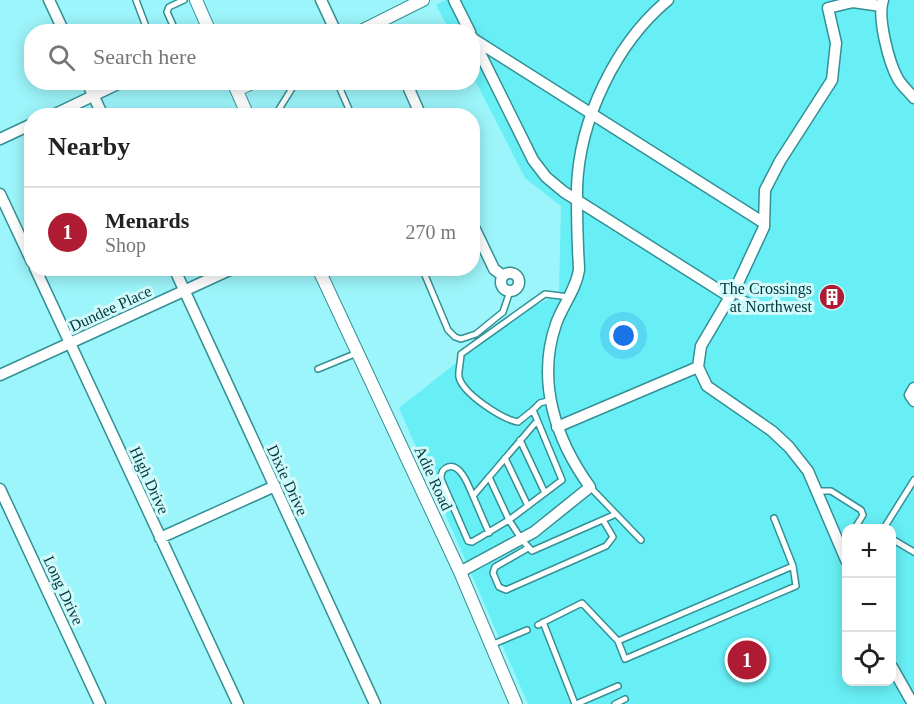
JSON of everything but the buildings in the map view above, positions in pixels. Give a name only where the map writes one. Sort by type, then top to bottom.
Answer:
[{"type":"street","points":[[49,0],[60,24]]},
{"type":"street","points":[[196,0],[206,24]]},
{"type":"street","points":[[321,0],[332,24]]},
{"type":"street","points":[[384,24],[423,0]]},
{"type":"street","points":[[454,0],[466,24]]},
{"type":"street","points":[[460,572],[525,544],[544,525],[591,487],[570,458],[557,427],[551,400],[548,365],[551,341],[558,316],[577,279],[579,266],[577,200],[581,157],[592,114],[619,55],[644,22],[668,0]]},
{"type":"street","points":[[842,538],[808,471],[781,439],[766,426],[707,386],[698,367],[701,346],[731,295],[757,243],[764,223],[765,190],[832,80],[836,43],[828,4],[882,3],[890,58],[898,79],[914,98]]},
{"type":"street","points":[[480,41],[764,223]]},
{"type":"street","points":[[480,52],[533,160],[546,177],[577,200],[731,295]]},
{"type":"street","points":[[90,90],[98,108]]},
{"type":"street","points":[[68,108],[105,90]]},
{"type":"street","points":[[237,90],[245,108]]},
{"type":"street","points":[[410,90],[417,108]]},
{"type":"street","points":[[0,139],[24,128]]},
{"type":"street","points":[[0,194],[24,245]]},
{"type":"street","points":[[480,240],[494,269],[503,276],[511,273],[517,278],[517,286],[510,291]]},
{"type":"street","name":"High Drive","points":[[39,276],[238,704]]},
{"type":"street","name":"Dixie Drive","points":[[177,276],[375,704]]},
{"type":"street","name":"Dundee Place","points":[[0,375],[217,276]]},
{"type":"street","name":"Adie Road","points":[[322,276],[460,572],[516,704]]},
{"type":"street","points":[[557,427],[698,367]]},
{"type":"street","points":[[914,388],[910,395],[914,401]]},
{"type":"street","points":[[160,538],[275,486]]},
{"type":"street","name":"Long Drive","points":[[0,489],[100,704]]},
{"type":"street","points":[[896,675],[913,704]]},
{"type":"lane","points":[[136,0],[145,24]]},
{"type":"lane","points":[[172,24],[167,12],[169,7],[184,0]]},
{"type":"lane","points":[[280,108],[291,90]]},
{"type":"lane","points":[[341,90],[348,108]]},
{"type":"lane","points":[[425,276],[448,330],[461,339],[476,334],[503,312],[510,291]]},
{"type":"lane","points":[[551,400],[540,403],[518,422],[507,420],[466,390],[459,377],[461,354],[545,294],[569,297]]},
{"type":"lane","points":[[731,295],[748,301]]},
{"type":"lane","points":[[318,369],[357,354]]},
{"type":"lane","points":[[489,533],[463,475],[451,466],[445,468],[441,473],[441,479],[468,541],[472,542],[489,533],[509,520],[562,480],[533,410]]},
{"type":"lane","points":[[473,496],[537,421]]},
{"type":"lane","points":[[520,440],[545,493]]},
{"type":"lane","points":[[505,458],[528,506]]},
{"type":"lane","points":[[489,477],[509,520],[532,551],[616,514]]},
{"type":"lane","points":[[886,524],[914,480]]},
{"type":"lane","points":[[591,487],[641,540]]},
{"type":"lane","points":[[818,491],[831,491],[861,510],[863,515],[857,524]]},
{"type":"lane","points":[[618,686],[576,704],[541,624],[582,603],[618,641],[625,659],[796,586],[793,566],[774,518]]},
{"type":"lane","points":[[525,544],[495,567],[493,573],[499,587],[506,590],[606,546],[613,537],[603,520]]},
{"type":"lane","points":[[896,542],[914,552]]},
{"type":"lane","points":[[618,641],[793,566]]},
{"type":"lane","points":[[491,645],[527,630]]},
{"type":"lane","points":[[615,704],[625,699]]},
{"type":"shaded area","name":"The Crossings at Northwest","points":[[445,0],[914,0],[914,704],[528,704],[399,408],[522,311],[559,295],[561,206],[525,178],[480,90],[480,24],[446,24],[436,5]]},
{"type":"place","name":"The Crossings at Northwest","points":[[832,297]]},
{"type":"place","name":"Menards","points":[[747,660]]}]
